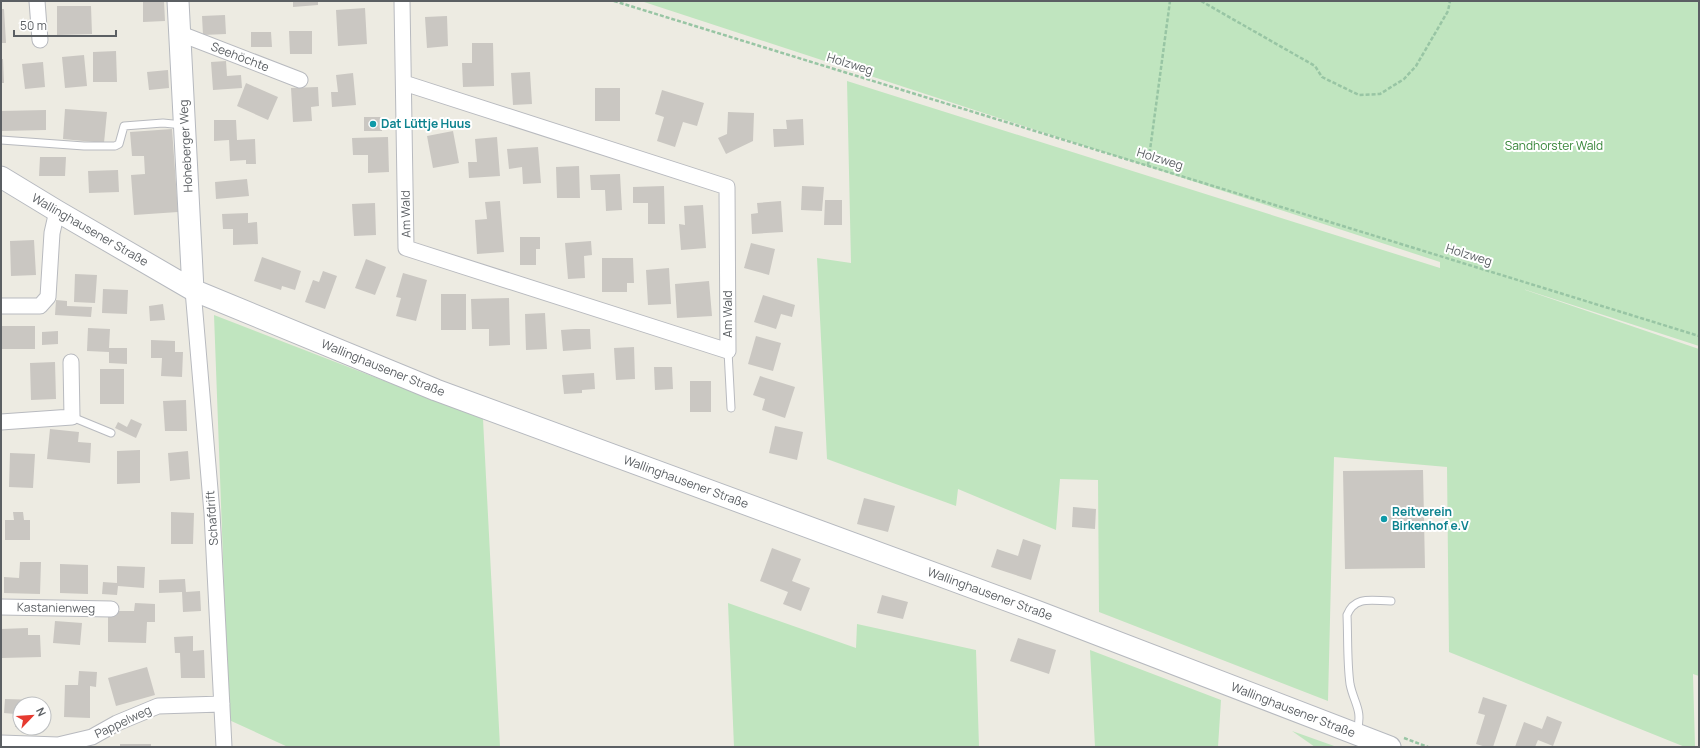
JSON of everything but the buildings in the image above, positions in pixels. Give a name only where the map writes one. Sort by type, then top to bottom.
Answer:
[{"type":"street","points":[[37,1],[40,40]]},
{"type":"street","name":"Hoheberger Weg","points":[[178,1],[181,34],[193,290]]},
{"type":"street","name":"Am Wald","points":[[402,1],[406,248],[728,350],[727,187],[404,83]]},
{"type":"street","name":"Seehöchte","points":[[181,34],[300,80]]},
{"type":"street","name":"Wallinghausener Straße","points":[[1,177],[193,290],[436,390],[1032,610],[1390,747]]},
{"type":"street","points":[[1,306],[40,306],[48,297],[52,233],[57,211]]},
{"type":"street","name":"Schafdrift","points":[[193,290],[212,513],[224,747]]},
{"type":"street","points":[[1,422],[72,417],[71,362]]},
{"type":"street","name":"Kastanienweg","points":[[1,607],[111,609]]},
{"type":"street","name":"Pappelweg","points":[[1,743],[58,745],[92,737],[117,723],[158,706],[222,704]]},
{"type":"lane","points":[[1,140],[84,146],[115,146],[119,144],[124,126],[163,124],[185,125]]},
{"type":"lane","points":[[728,350],[731,408]]},
{"type":"lane","points":[[72,417],[111,433]]},
{"type":"lane","points":[[1356,734],[1360,713],[1350,684],[1347,615],[1350,608],[1360,601],[1391,601]]},
{"type":"path","name":"Holzweg","points":[[614,1],[1699,336]]},
{"type":"path","points":[[1148,165],[1170,1]]},
{"type":"path","points":[[1201,1],[1315,66],[1322,76],[1359,95],[1380,94],[1404,79],[1416,66],[1448,10],[1450,1]]},
{"type":"green space","name":"Sandhorster Wald","points":[[641,1],[1699,1],[1699,346],[1514,286],[1699,349],[1699,676],[1693,674],[1695,747],[1685,747],[1449,652],[1447,467],[1334,457],[1328,701],[1099,612],[1098,480],[1060,479],[1056,530],[958,489],[956,506],[827,459],[817,258],[851,263],[847,81],[1440,268],[1440,262]]},
{"type":"green space","points":[[214,315],[483,419],[500,747],[288,747],[229,720]]},
{"type":"green space","points":[[728,603],[856,648],[857,624],[976,650],[979,747],[734,747]]},
{"type":"green space","points":[[1090,650],[1221,700],[1218,747],[1095,747]]},
{"type":"green space","points":[[1292,731],[1337,747],[1315,747]]},
{"type":"place","name":"Dat Lüttje Huus","points":[[373,124]]},
{"type":"place","name":"Reitverein Birkenhof e.V","points":[[1384,519]]}]
